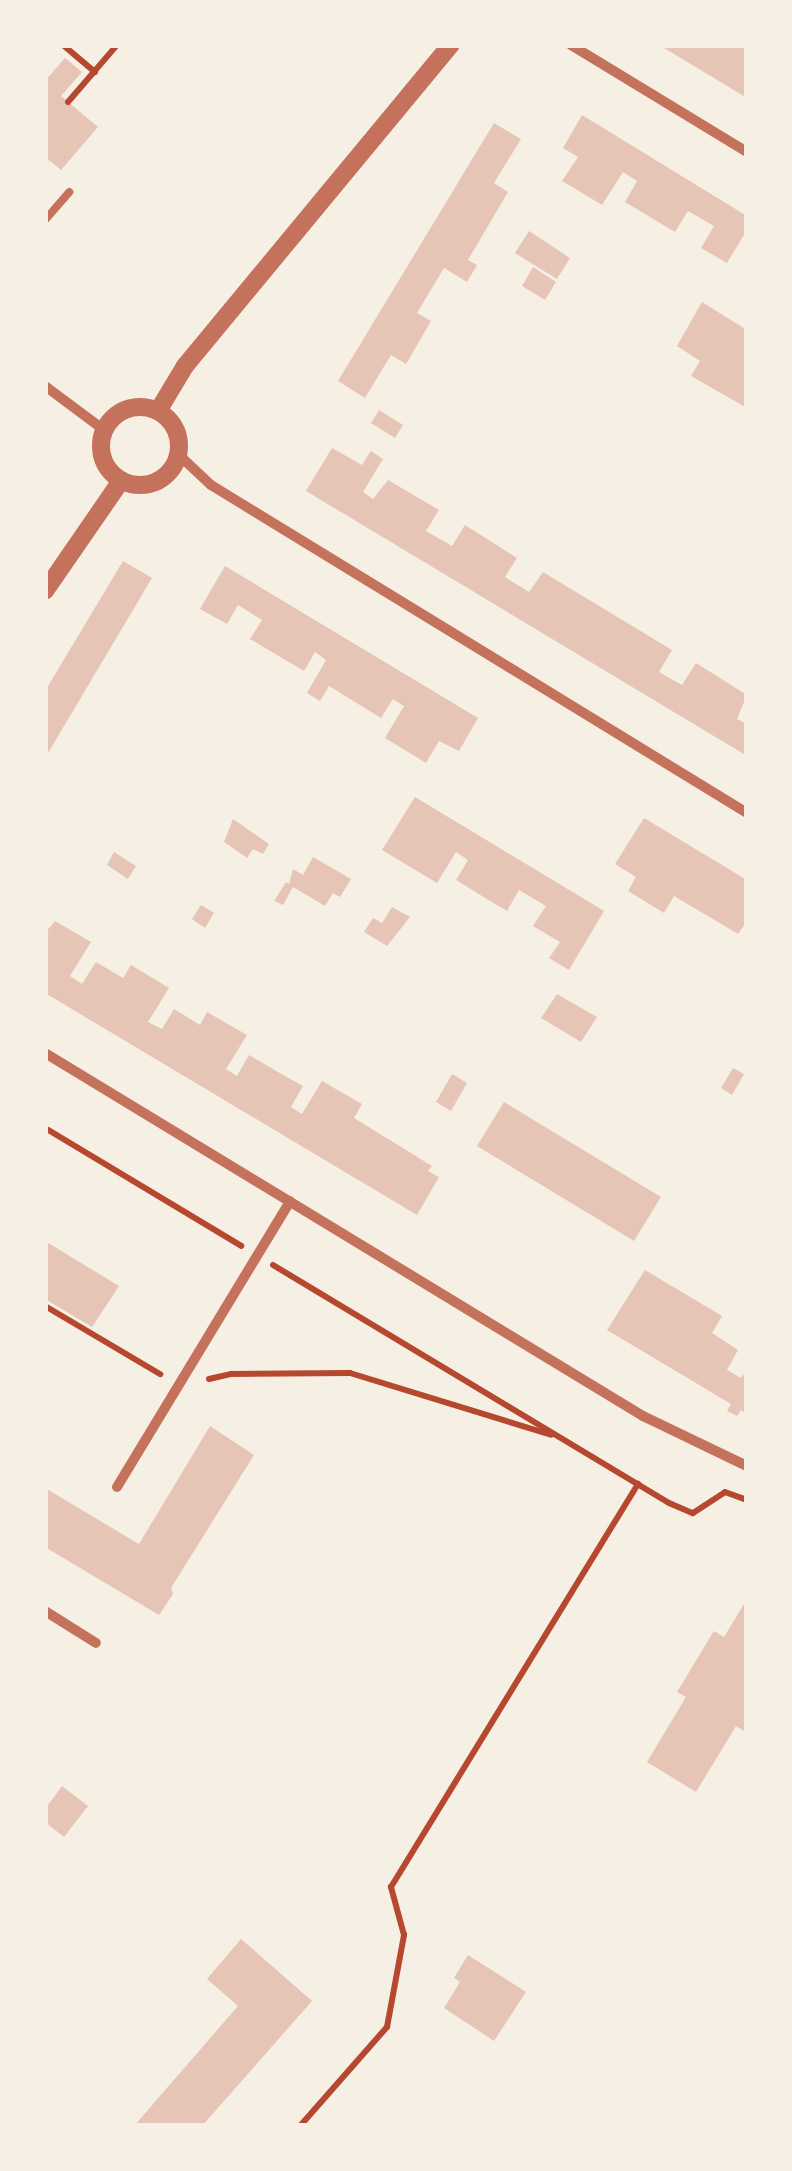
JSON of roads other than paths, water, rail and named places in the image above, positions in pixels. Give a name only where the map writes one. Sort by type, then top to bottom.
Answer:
[{"type":"street","points":[[158,411],[185,366],[451,45]]},
{"type":"street","points":[[570,45],[747,152]]},
{"type":"street","points":[[45,386],[104,430]]},
{"type":"street","points":[[146,407],[158,411],[176,430],[179,455],[174,466],[156,482],[133,486],[121,482],[104,464],[104,430],[121,412],[146,407]]},
{"type":"street","points":[[179,455],[211,485],[747,813]]},
{"type":"street","points":[[45,591],[121,482]]},
{"type":"street","points":[[45,1053],[643,1416],[747,1466]]},
{"type":"street","points":[[117,1487],[290,1201]]},
{"type":"street","points":[[45,1611],[96,1643]]},
{"type":"lane","points":[[45,220],[69,192]]}]
